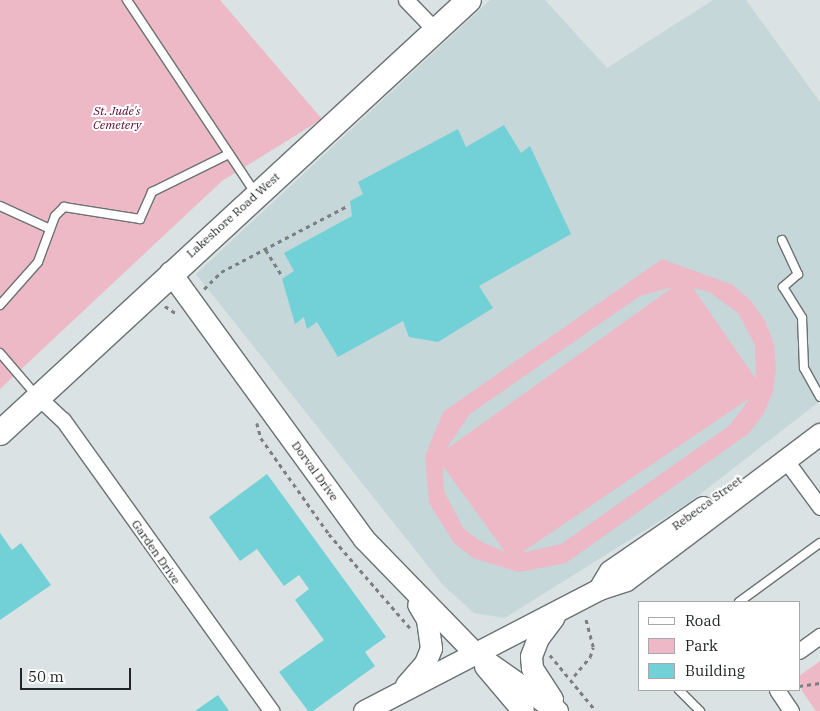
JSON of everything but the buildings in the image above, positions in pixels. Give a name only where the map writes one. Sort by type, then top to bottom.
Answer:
[{"type":"main road","name":"Lakeshore Road West","points":[[0,433],[170,272],[469,0]]},
{"type":"main road","name":"Dorval Drive","points":[[170,272],[186,310],[364,539],[411,591],[476,654],[523,711]]},
{"type":"main road","name":"Rebecca Street","points":[[599,589],[610,571],[820,421]]},
{"type":"main road","name":"Rebecca Street","points":[[364,711],[599,589],[626,580],[653,563],[787,462],[820,434]]},
{"type":"main road","points":[[396,695],[425,663],[431,648],[427,619],[411,591]]},
{"type":"main road","points":[[561,711],[539,682],[531,656],[547,624],[563,608]]},
{"type":"main road","name":"Dorval Drive","points":[[476,654],[556,711]]},
{"type":"street","points":[[406,0],[436,31]]},
{"type":"street","name":"Garden Drive","points":[[38,397],[63,420],[271,711]]},
{"type":"street","points":[[787,462],[820,507]]},
{"type":"street","points":[[800,650],[820,636]]},
{"type":"street","points":[[778,691],[791,711]]},
{"type":"lane","points":[[127,0],[256,195]]},
{"type":"lane","points":[[0,306],[38,262],[50,229],[64,207],[140,219],[152,192],[229,154]]},
{"type":"lane","points":[[0,206],[50,229]]},
{"type":"lane","points":[[782,240],[798,274],[783,287],[802,318],[804,368],[820,397]]},
{"type":"lane","points":[[0,353],[38,397]]},
{"type":"lane","points":[[740,601],[820,544]]},
{"type":"lane","points":[[680,691],[700,711]]},
{"type":"path","points":[[147,294],[186,310],[221,272],[347,206]]},
{"type":"path","points":[[266,250],[281,274]]},
{"type":"path","points":[[255,418],[261,438],[329,534],[404,620],[411,637]]},
{"type":"path","points":[[574,676],[590,657],[593,647],[585,617]]},
{"type":"path","points":[[800,686],[820,683]]},
{"type":"shaded area","points":[[490,0],[545,0],[607,68],[713,0],[746,0],[820,102],[820,401],[690,502],[505,618],[474,613],[443,585],[196,274]]},
{"type":"green space","name":"St. Jude's Cemetery","points":[[0,0],[220,0],[322,119],[222,181],[0,389]]},
{"type":"green space","points":[[662,259],[733,285],[751,301],[765,321],[774,344],[776,368],[773,392],[763,415],[748,434],[566,563],[519,572],[473,558],[454,543],[429,503],[425,456],[443,412]],"holes":[[[673,287],[447,448],[470,414],[640,296]],[[693,288],[709,292],[738,313],[755,345],[756,379]],[[750,398],[729,426],[561,544],[521,553]],[[443,466],[505,552],[480,541],[463,528],[444,491]]]},
{"type":"green space","points":[[820,661],[820,711],[816,711],[802,691],[800,675]]}]
